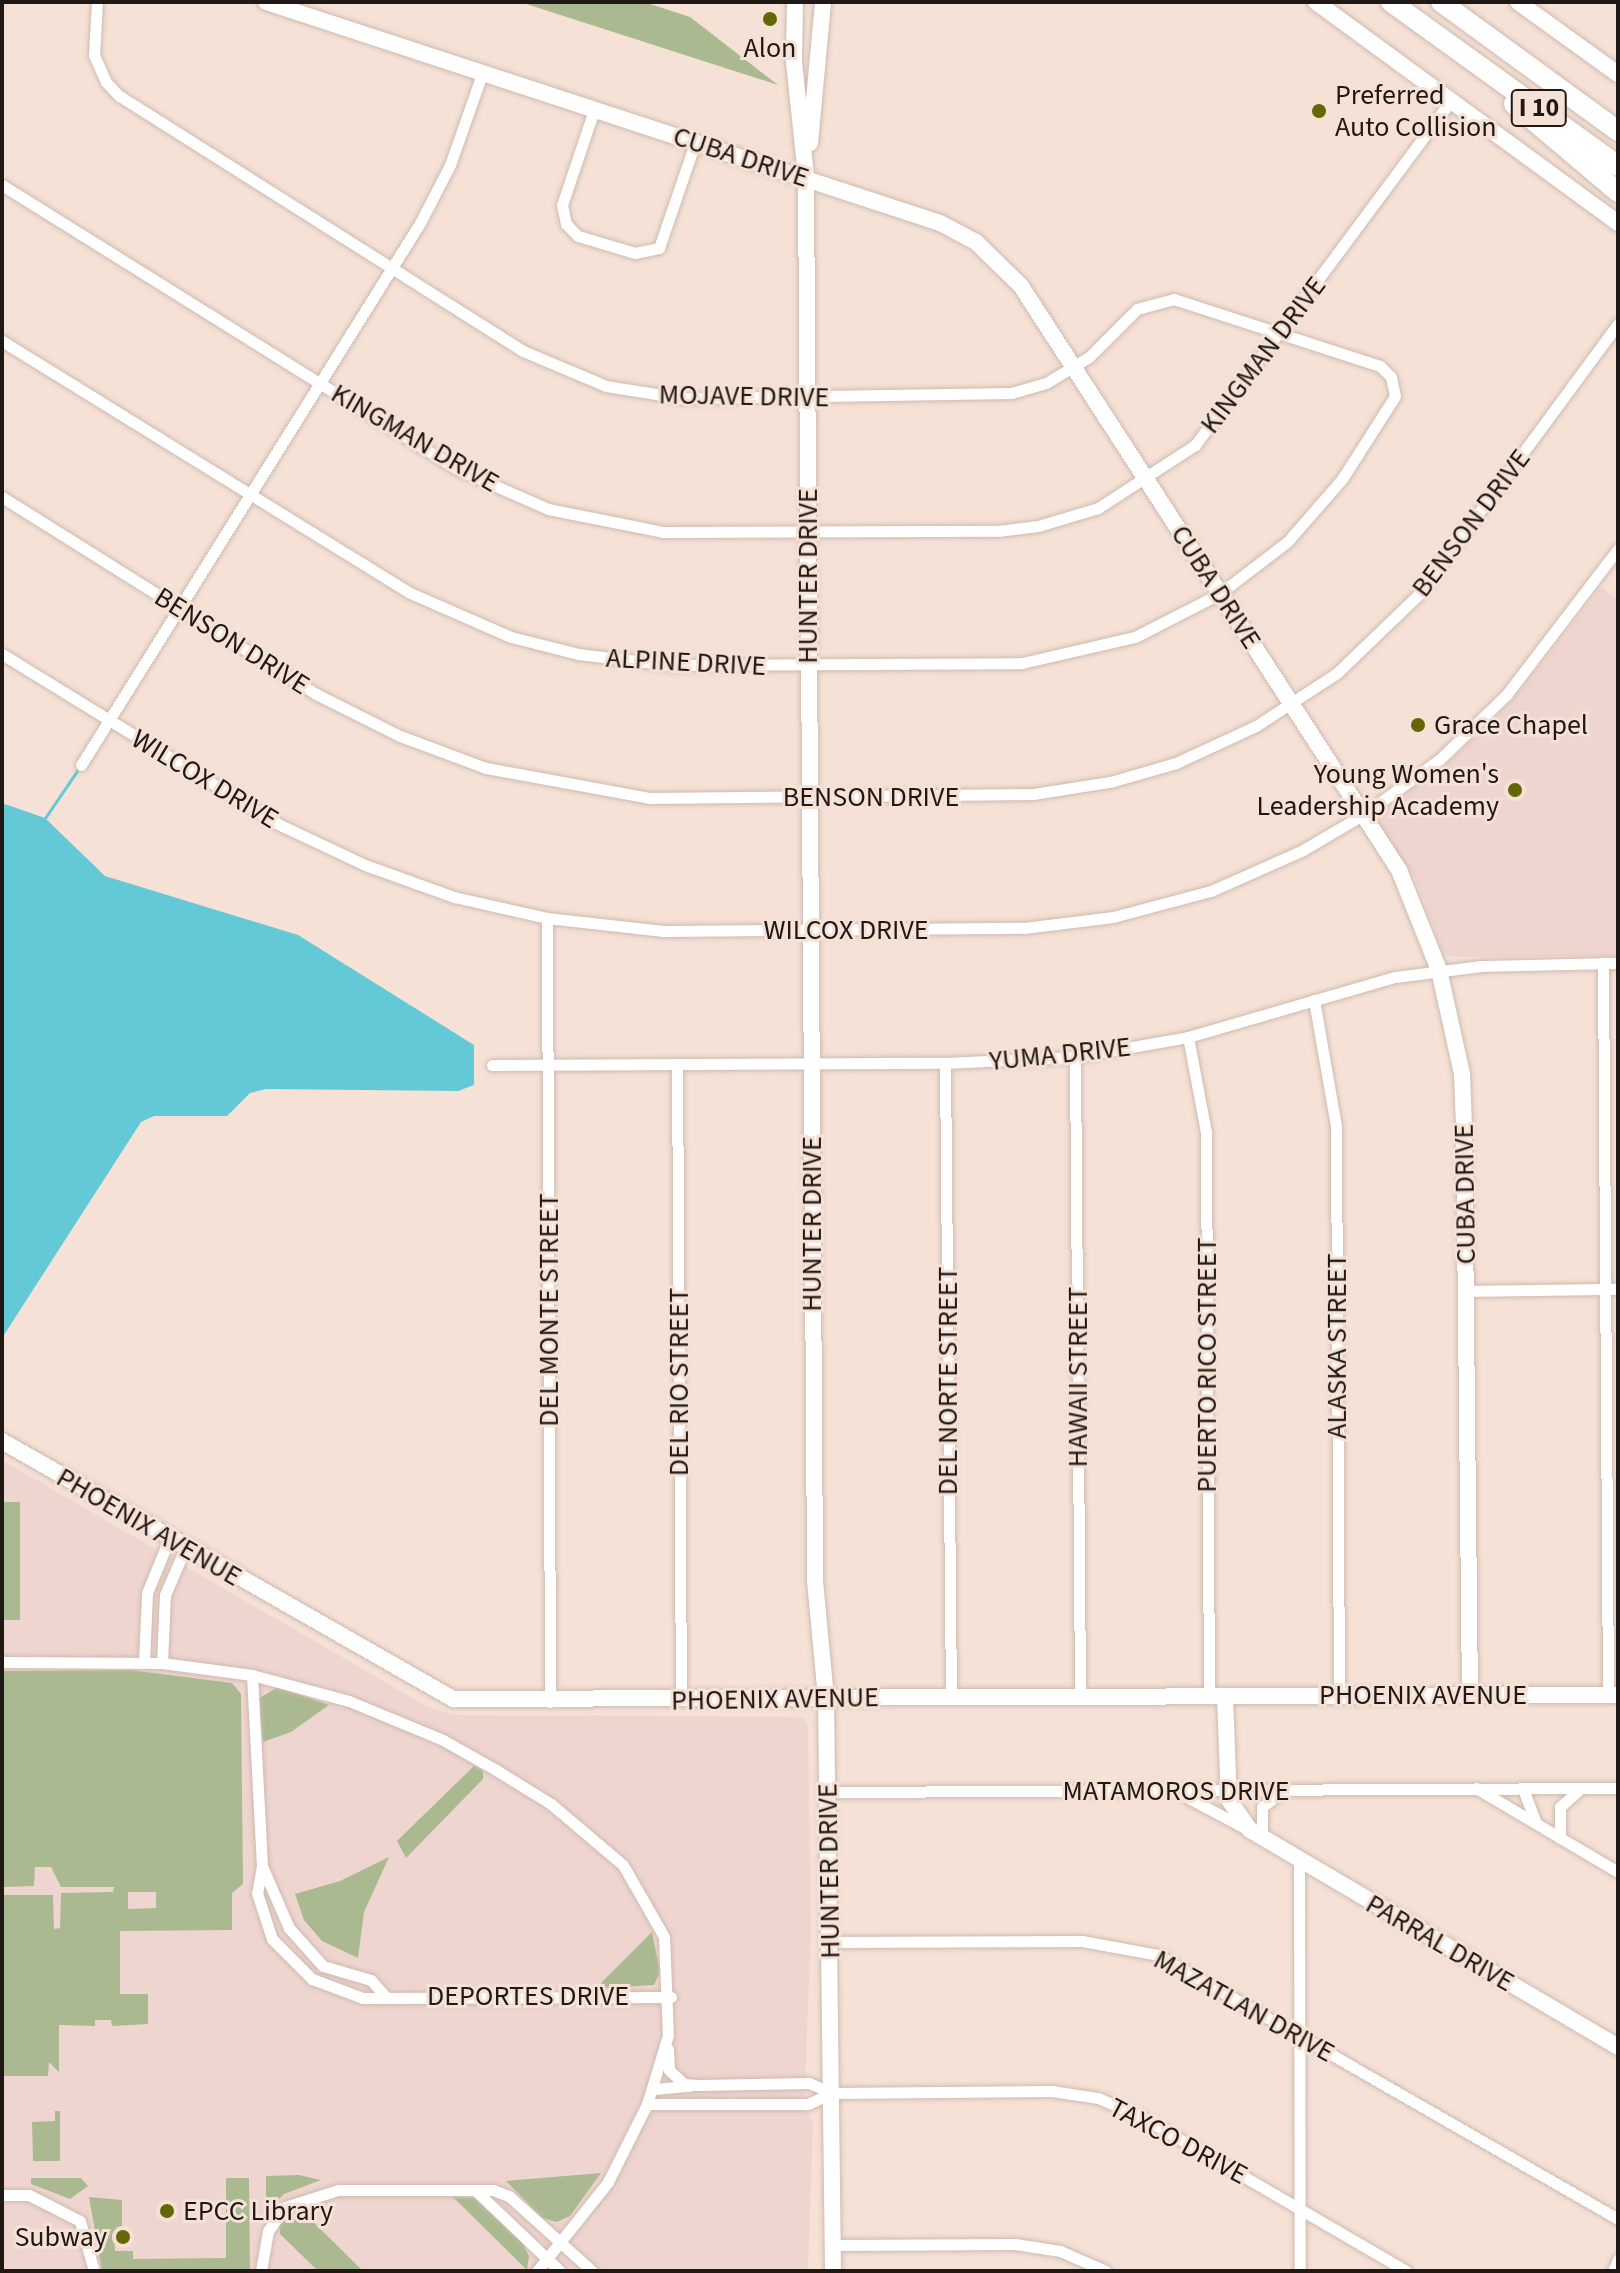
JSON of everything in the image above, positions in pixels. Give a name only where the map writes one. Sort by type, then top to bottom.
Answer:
[{"type":"highway","name":"I 10","points":[[1391,2],[1618,166]]},
{"type":"highway","name":"I 10","points":[[1441,2],[1618,131]]},
{"type":"highway","points":[[1460,51],[1525,114],[1618,192]]},
{"type":"highway","points":[[1567,95],[1618,121]]},
{"type":"street","name":"MOJAVE DRIVE","points":[[97,2],[94,55],[106,82],[119,96],[523,351],[606,386],[671,398],[991,396],[1038,386],[1074,367],[1137,309],[1165,299],[1380,366],[1391,377],[1395,396]]},
{"type":"street","name":"CUBA DRIVE","points":[[266,2],[940,223],[976,242],[1021,286],[1364,814],[1409,889],[1439,970],[1462,1074],[1470,1695]]},
{"type":"street","name":"HUNTER DRIVE","points":[[795,2],[794,62],[806,177]]},
{"type":"street","name":"HUNTER DRIVE","points":[[823,2],[806,177],[806,398],[815,1581],[826,1697],[829,1792],[833,2271]]},
{"type":"street","points":[[1316,2],[1618,223]]},
{"type":"street","points":[[1518,2],[1618,74]]},
{"type":"street","points":[[81,765],[391,270],[450,165],[482,74]]},
{"type":"street","name":"KINGMAN DRIVE","points":[[2,185],[457,469],[579,519],[663,532],[1038,526],[1098,508],[1147,480],[1205,435],[1451,100]]},
{"type":"street","points":[[594,110],[562,205],[566,224],[578,236],[635,253],[659,248],[695,143]]},
{"type":"street","name":"BENSON DRIVE","points":[[2,497],[355,714],[486,768],[649,798],[988,797],[1080,788],[1176,763],[1292,705],[1337,673],[1418,595],[1618,324]]},
{"type":"street","name":"ALPINE DRIVE","points":[[2,341],[249,497],[408,592],[511,637],[578,654],[655,664],[809,667],[996,664],[1066,656],[1159,627],[1219,594],[1288,541],[1318,509],[1374,434],[1395,396]]},
{"type":"street","name":"WILCOX DRIVE","points":[[2,654],[231,797],[339,854],[454,897],[547,918],[663,931],[1024,928],[1113,917],[1258,872],[1364,814],[1440,759],[1507,694],[1618,549]]},
{"type":"street","name":"DEL MONTE STREET","points":[[547,918],[550,1702]]},
{"type":"street","points":[[1603,963],[1604,1289],[1613,1695]]},
{"type":"street","name":"YUMA DRIVE","points":[[492,1065],[945,1063],[1075,1057],[1188,1037],[1314,1000],[1439,970],[1618,963]]},
{"type":"street","name":"ALASKA STREET","points":[[1314,1000],[1336,1126],[1339,1695]]},
{"type":"street","name":"PUERTO RICO STREET","points":[[1188,1037],[1206,1132],[1217,1696],[1228,1793]]},
{"type":"street","name":"HAWAII STREET","points":[[1075,1057],[1080,1697]]},
{"type":"street","name":"DEL NORTE STREET","points":[[945,1063],[951,1698]]},
{"type":"street","name":"DEL RIO STREET","points":[[677,1064],[681,1700]]},
{"type":"street","points":[[1467,1291],[1618,1289]]},
{"type":"street","name":"PHOENIX AVENUE","points":[[2,1441],[435,1693],[470,1701],[1613,1695]]},
{"type":"street","points":[[144,1662],[147,1593],[169,1539]]},
{"type":"street","points":[[162,1663],[165,1595],[185,1548]]},
{"type":"street","points":[[2,1662],[144,1662],[252,1675],[349,1701],[443,1740],[575,1822],[623,1865],[641,1889],[664,1937],[671,1997],[669,2070],[684,2084],[698,2085]]},
{"type":"street","name":"DEPORTES DRIVE","points":[[252,1675],[262,1866],[257,1893],[272,1939],[312,1979],[363,1998],[671,1997]]},
{"type":"street","points":[[1476,1788],[1618,1872]]},
{"type":"street","points":[[1560,1838],[1560,1807],[1582,1788]]},
{"type":"street","name":"MATAMOROS DRIVE","points":[[829,1792],[1228,1793],[1618,1788]]},
{"type":"street","points":[[1523,1789],[1528,1810],[1540,1828]]},
{"type":"street","points":[[1256,1834],[1262,1807],[1288,1790]]},
{"type":"street","name":"PARRAL DRIVE","points":[[1175,1791],[1256,1834],[1618,2047]]},
{"type":"street","name":"PARRAL DRIVE","points":[[1228,1793],[1235,1815],[1256,1834]]},
{"type":"street","points":[[1299,1861],[1300,2271]]},
{"type":"street","name":"DEPORTES DRIVE","points":[[262,1866],[289,1928],[323,1966],[371,1980],[385,1996]]},
{"type":"street","name":"MAZATLAN DRIVE","points":[[830,1942],[1082,1941],[1131,1946],[1177,1964],[1618,2219]]},
{"type":"street","points":[[537,2271],[608,2182],[647,2104],[668,2035]]},
{"type":"street","points":[[653,2089],[809,2083],[832,2093]]},
{"type":"street","name":"TAXCO DRIVE","points":[[832,2093],[1052,2091],[1098,2098],[1140,2116],[1406,2271]]},
{"type":"street","points":[[647,2104],[808,2104],[832,2093]]},
{"type":"street","points":[[261,2271],[261,2254],[274,2220],[298,2199],[338,2190],[476,2191],[509,2196],[592,2271]]},
{"type":"street","points":[[476,2191],[560,2271]]},
{"type":"street","points":[[2,2195],[29,2195],[80,2221],[94,2271]]},
{"type":"street","points":[[833,2245],[1015,2244],[1060,2251],[1106,2271]]},
{"type":"street","points":[[1613,2271],[1618,2259]]},
{"type":"shaded area","name":"Young Women's Leadership Academy","points":[[1601,587],[1618,600],[1618,956],[1451,957],[1443,952],[1416,880],[1375,818],[1449,762],[1510,704]]},
{"type":"shaded area","points":[[2,1460],[428,1707],[453,1715],[803,1717],[808,1724],[811,1928],[804,2109],[813,2122],[808,2271],[2,2271]]},
{"type":"green space","points":[[520,2],[644,2],[690,17],[778,85]]},
{"type":"green space","points":[[2,1502],[20,1502],[20,1620],[2,1620]]},
{"type":"green space","points":[[130,1670],[232,1683],[241,1694],[243,1884],[232,1893],[232,1930],[120,1931],[120,1994],[148,1994],[148,2024],[112,2026],[111,2020],[95,2020],[95,2026],[59,2025],[59,2072],[49,2062],[48,2076],[2,2076],[2,1895],[53,1895],[54,1929],[60,1928],[61,1893],[113,1892],[114,1887],[61,1887],[51,1867],[35,1867],[34,1886],[2,1887],[2,1671]],"holes":[[[128,1892],[156,1892],[156,1908],[128,1909]]]},
{"type":"green space","points":[[278,1687],[329,1705],[291,1732],[263,1742],[258,1699]]},
{"type":"green space","points":[[474,1766],[483,1771],[483,1779],[406,1858],[397,1841]]},
{"type":"green space","points":[[389,1857],[364,1912],[358,1958],[322,1941],[304,1920],[295,1894],[340,1881]]},
{"type":"green space","points":[[652,1932],[660,1972],[654,1985],[607,1988],[601,1983]]},
{"type":"green space","points":[[55,2111],[60,2111],[60,2161],[33,2161],[32,2122],[55,2121]]},
{"type":"green space","points":[[601,2173],[570,2216],[557,2222],[542,2218],[506,2181]]},
{"type":"green space","points":[[299,2175],[321,2180],[284,2194],[266,2212],[266,2176]]},
{"type":"green space","points":[[31,2178],[81,2178],[88,2186],[70,2199],[31,2184]]},
{"type":"green space","points":[[226,2178],[249,2178],[250,2271],[102,2271],[89,2197],[122,2200],[122,2237],[114,2237],[115,2251],[133,2251],[133,2259],[226,2258]]},
{"type":"green space","points":[[453,2197],[476,2198],[521,2241],[529,2256],[527,2270]]},
{"type":"green space","points":[[300,2209],[363,2271],[318,2271],[280,2234],[279,2223]]},
{"type":"water","points":[[2,803],[45,818],[105,876],[298,935],[474,1045],[474,1085],[458,1091],[266,1089],[250,1093],[227,1116],[154,1116],[141,1122],[2,1338]]},
{"type":"waterway","points":[[45,818],[79,768]]},
{"type":"place","name":"Alon","points":[[770,19]]},
{"type":"place","name":"Preferred Auto Collision","points":[[1319,111]]},
{"type":"place","name":"Grace Chapel","points":[[1418,725]]},
{"type":"place","name":"Young Women's Leadership Academy","points":[[1515,790]]},
{"type":"place","name":"EPCC Library","points":[[167,2211]]},
{"type":"place","name":"Subway","points":[[123,2237]]}]
